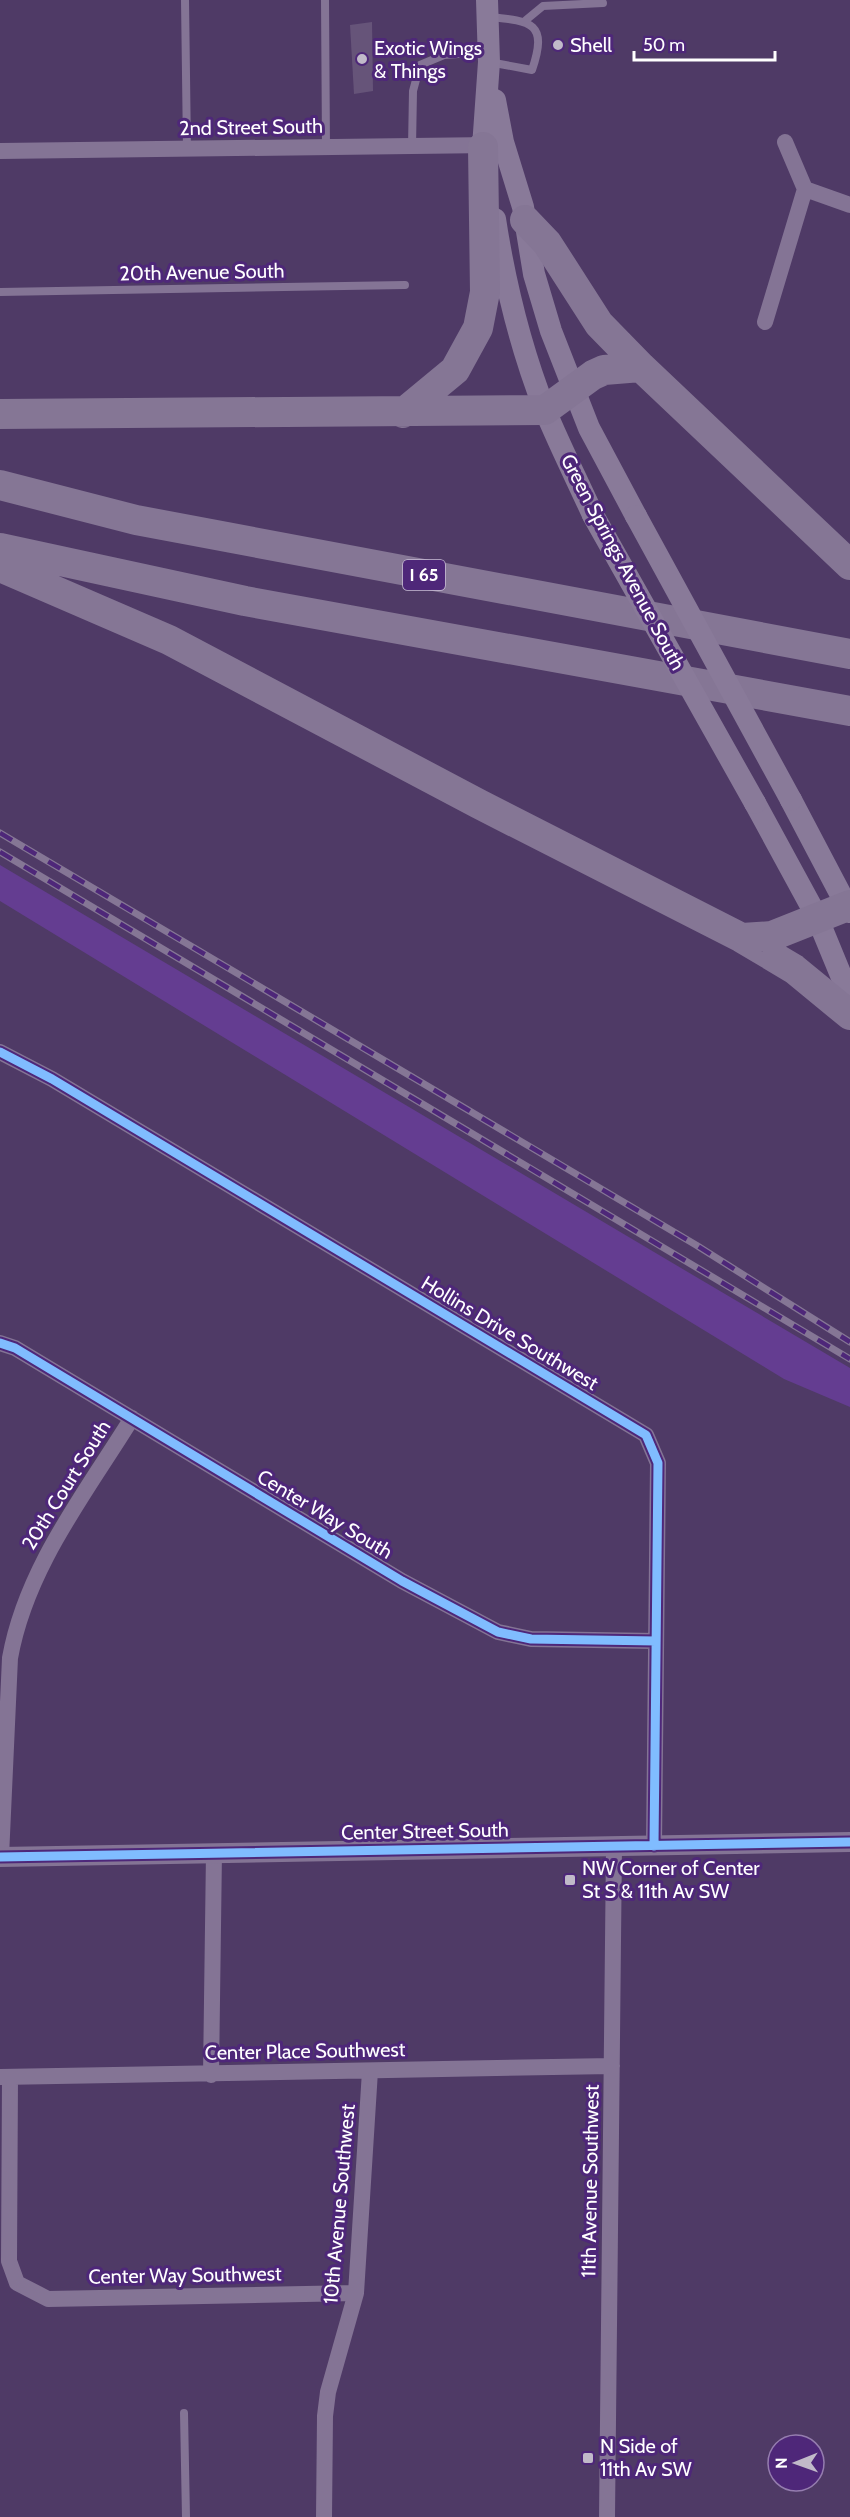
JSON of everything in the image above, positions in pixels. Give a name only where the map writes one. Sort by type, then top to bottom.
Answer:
[{"type":"highway","points":[[403,413],[455,370],[478,328],[485,292],[493,145]]},
{"type":"highway","points":[[525,220],[547,243],[600,324],[641,367],[850,565]]},
{"type":"highway","points":[[0,414],[403,413],[545,410],[573,391],[587,378],[604,370],[641,367]]},
{"type":"highway","name":"I 65","points":[[0,485],[136,520],[850,654]]},
{"type":"highway","points":[[0,548],[245,601],[850,711]]},
{"type":"highway","points":[[0,567],[169,640],[479,804],[742,938],[794,969],[850,1015]]},
{"type":"highway","points":[[742,938],[772,936],[817,917],[849,908]]},
{"type":"main road","name":"Green Springs Avenue South","points":[[487,8],[493,145],[504,279],[545,410],[593,515],[817,917],[850,997]]},
{"type":"main road","name":"Green Springs Avenue South","points":[[493,145],[525,220],[534,274],[588,429],[849,908]]},
{"type":"street","points":[[765,322],[805,189],[785,142]]},
{"type":"street","name":"2nd Street South","points":[[0,152],[493,145]]},
{"type":"street","points":[[805,189],[850,205]]},
{"type":"street","name":"Hollins Drive Southwest","points":[[0,1052],[52,1079],[646,1435],[658,1463],[654,1846]]},
{"type":"street","name":"Center Way South","points":[[0,1343],[15,1348],[402,1581],[498,1632],[531,1639],[656,1641]]},
{"type":"street","name":"20th Court South","points":[[0,1857],[10,1658],[15,1633],[34,1579],[47,1554],[132,1418]]},
{"type":"street","name":"Center Street South","points":[[0,1857],[850,1842]]},
{"type":"street","name":"11th Avenue Southwest","points":[[607,2517],[614,1846]]},
{"type":"street","points":[[211,2075],[214,1852]]},
{"type":"street","name":"Center Place Southwest","points":[[5,2077],[612,2066]]},
{"type":"street","name":"10th Avenue Southwest","points":[[324,2517],[328,2392],[356,2293],[370,2071]]},
{"type":"street","name":"Center Way Southwest","points":[[5,2077],[9,2261],[18,2283],[48,2299],[356,2293]]},
{"type":"lane","points":[[184,0],[187,149]]},
{"type":"lane","points":[[324,0],[326,147]]},
{"type":"lane","points":[[526,20],[543,6],[603,3]]},
{"type":"lane","points":[[412,147],[413,91],[420,64],[444,56],[489,57],[532,70],[538,50],[536,31],[526,20],[487,8]]},
{"type":"lane","name":"20th Avenue South","points":[[0,292],[405,285]]},
{"type":"lane","points":[[184,2413],[186,2517]]},
{"type":"shaded area","points":[[0,865],[850,1368],[850,1407],[784,1379],[0,901]]},
{"type":"building","points":[[372,22],[373,91],[354,94],[350,25]]},
{"type":"railway","points":[[0,833],[696,1245],[850,1342]]},
{"type":"railway","points":[[0,852],[850,1359]]},
{"type":"cycle path","points":[[0,1052],[52,1079],[646,1435],[658,1463],[654,1846]]},
{"type":"cycle path","points":[[0,1343],[15,1348],[402,1581],[498,1632],[531,1639],[656,1641]]},
{"type":"cycle path","points":[[0,1857],[850,1842]]},
{"type":"place","name":"Shell","points":[[558,45]]},
{"type":"place","name":"Exotic Wings & Things","points":[[362,59]]},
{"type":"place","name":"NW Corner of Center St S & 11th Av SW","points":[[570,1880]]},
{"type":"place","name":"N Side of 11th Av SW","points":[[588,2458]]}]
